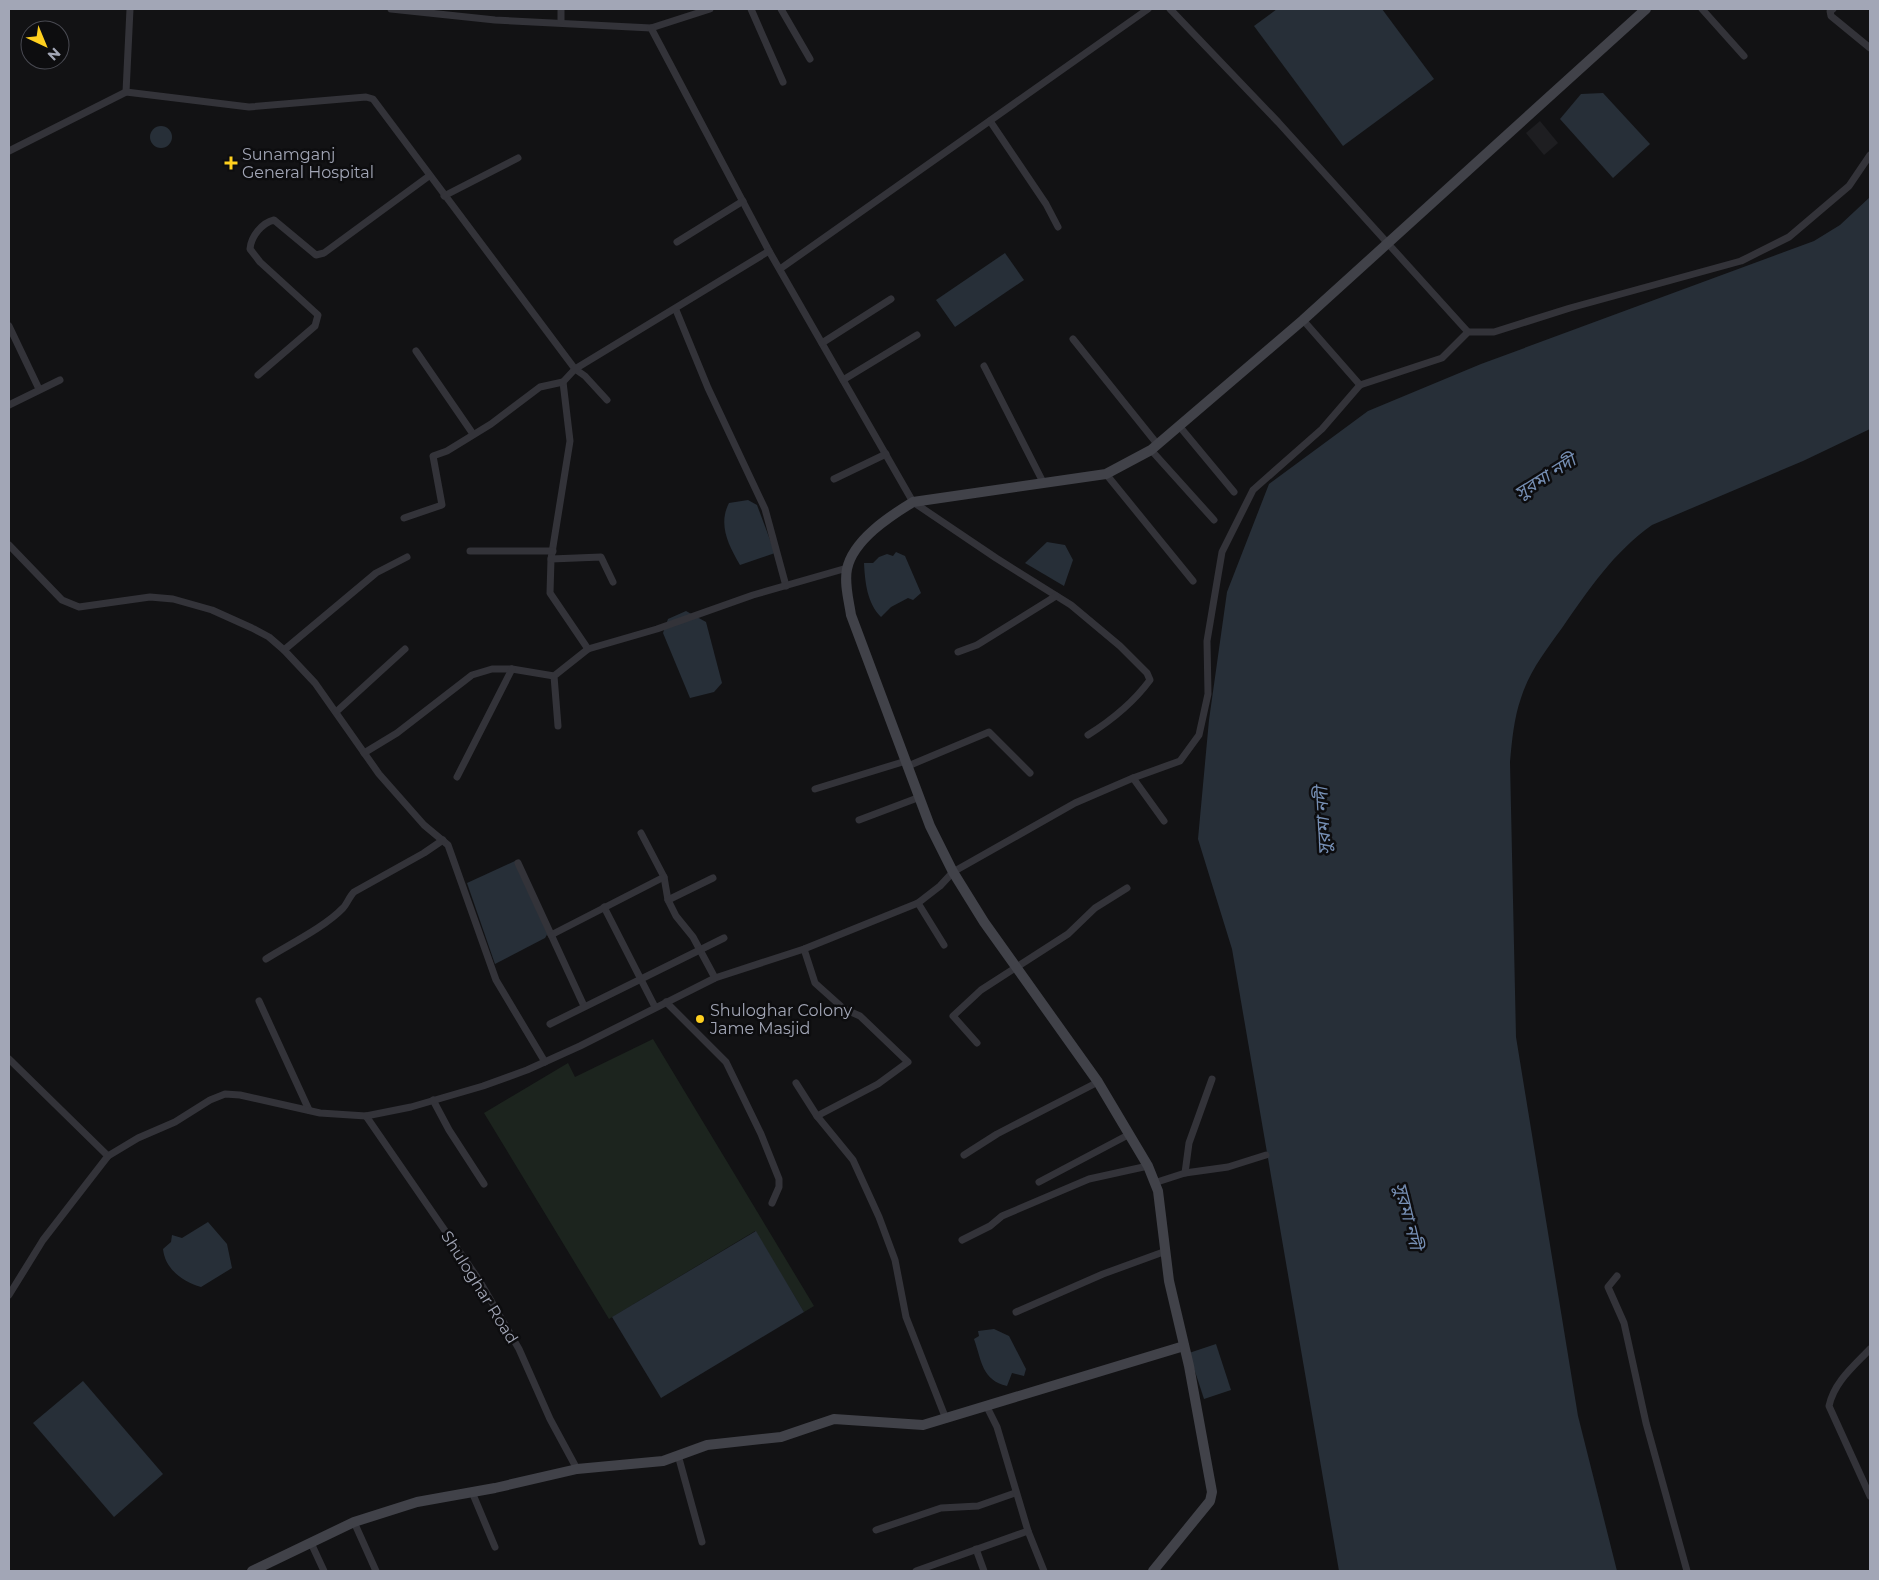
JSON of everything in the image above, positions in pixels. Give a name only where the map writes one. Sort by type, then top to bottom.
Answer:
[{"type":"main road","points":[[1154,1571],[1210,1500],[1212,1492],[1184,1346],[1169,1281],[1166,1251],[1154,1183],[1148,1166],[1098,1082],[984,922],[953,872],[920,797],[851,615],[847,586],[847,568],[860,543],[888,517],[913,502],[1106,474],[1155,447],[1302,320],[1386,242],[1646,9]]},
{"type":"main road","points":[[252,1571],[354,1522],[417,1502],[577,1469],[663,1460],[708,1445],[782,1437],[834,1420],[922,1425],[987,1407],[1184,1346]]},
{"type":"street","points":[[126,92],[130,9]]},
{"type":"street","points":[[391,9],[495,20],[561,21],[651,28],[710,9]]},
{"type":"street","points":[[561,9],[561,21]]},
{"type":"street","points":[[751,9],[783,82]]},
{"type":"street","points":[[781,9],[810,59]]},
{"type":"street","points":[[780,269],[1148,9]]},
{"type":"street","points":[[1170,9],[1278,122],[1468,332]]},
{"type":"street","points":[[1702,9],[1744,56]]},
{"type":"street","points":[[1833,9],[1830,11],[1831,16],[1870,48]]},
{"type":"street","points":[[651,28],[769,251],[913,502],[1072,605],[1148,673],[1150,680],[1125,708],[1109,722],[1088,735]]},
{"type":"street","points":[[9,151],[126,92],[249,107],[366,97],[373,100],[575,369],[585,376],[606,400]]},
{"type":"street","points":[[990,121],[1046,204],[1058,227]]},
{"type":"street","points":[[9,1295],[42,1240],[108,1156],[138,1138],[175,1122],[210,1100],[225,1094],[240,1095],[310,1110],[366,1116],[412,1107],[484,1086],[545,1062],[714,978],[804,949],[918,902],[940,886],[953,872],[1075,803],[1132,778],[1180,761],[1199,735],[1208,694],[1207,641],[1222,552],[1253,490],[1322,429],[1360,385],[1442,358],[1468,332],[1494,332],[1570,308],[1742,261],[1789,237],[1849,186],[1870,155]]},
{"type":"street","points":[[444,196],[518,158]]},
{"type":"street","points":[[258,375],[316,326],[318,315],[260,262],[250,248],[250,239],[267,222],[274,220],[316,255],[324,253],[429,176]]},
{"type":"street","points":[[677,242],[743,201]]},
{"type":"street","points":[[404,518],[442,505],[433,456],[447,451],[491,424],[540,387],[562,382],[575,369],[676,310],[769,251]]},
{"type":"street","points":[[822,343],[891,299]]},
{"type":"street","points":[[676,310],[708,388],[765,510],[786,586]]},
{"type":"street","points":[[1302,320],[1360,385]]},
{"type":"street","points":[[9,326],[39,389]]},
{"type":"street","points":[[843,380],[917,335]]},
{"type":"street","points":[[1073,339],[1155,447],[1214,520]]},
{"type":"street","points":[[416,351],[473,434]]},
{"type":"street","points":[[984,366],[1043,482]]},
{"type":"street","points":[[9,405],[60,380]]},
{"type":"street","points":[[562,382],[570,441],[551,559],[550,593],[588,649]]},
{"type":"street","points":[[1180,427],[1234,492]]},
{"type":"street","points":[[834,479],[886,454]]},
{"type":"street","points":[[1106,474],[1193,581]]},
{"type":"street","points":[[9,545],[62,600],[71,604],[79,606],[150,597],[173,599],[212,610],[252,628],[269,637],[284,650],[336,712],[379,774],[424,825],[448,845],[496,980],[545,1062]]},
{"type":"street","points":[[470,551],[553,551]]},
{"type":"street","points":[[284,650],[376,572],[407,557]]},
{"type":"street","points":[[551,559],[601,557],[613,582]]},
{"type":"street","points":[[364,753],[397,733],[472,675],[492,670],[512,669],[554,676],[588,649],[657,629],[786,586],[847,568]]},
{"type":"street","points":[[958,652],[977,645],[1056,596]]},
{"type":"street","points":[[336,712],[405,649]]},
{"type":"street","points":[[456,777],[512,669]]},
{"type":"street","points":[[554,676],[558,726]]},
{"type":"street","points":[[815,789],[907,763],[989,732],[1030,773]]},
{"type":"street","points":[[1132,778],[1164,821]]},
{"type":"street","points":[[859,820],[920,797]]},
{"type":"street","points":[[641,833],[664,877],[668,900],[676,916],[693,937],[714,978]]},
{"type":"street","points":[[266,959],[332,917],[345,907],[354,892],[424,853],[443,840]]},
{"type":"street","points":[[518,863],[584,1006]]},
{"type":"street","points":[[551,935],[604,906],[664,877]]},
{"type":"street","points":[[668,900],[713,878]]},
{"type":"street","points":[[977,1043],[954,1016],[981,990],[1068,934],[1095,908],[1127,888]]},
{"type":"street","points":[[918,902],[944,945]]},
{"type":"street","points":[[604,906],[655,1007]]},
{"type":"street","points":[[550,1024],[724,938]]},
{"type":"street","points":[[804,949],[815,983],[844,1010],[860,1016],[908,1062],[878,1084],[817,1116]]},
{"type":"street","points":[[259,1001],[310,1110]]},
{"type":"street","points":[[666,1002],[712,1047],[729,1068],[761,1134],[779,1179],[779,1187],[772,1203]]},
{"type":"street","points":[[9,1059],[108,1156]]},
{"type":"street","points":[[1185,1173],[1190,1143],[1212,1079]]},
{"type":"street","points":[[964,1154],[997,1134],[1098,1082]]},
{"type":"street","points":[[796,1083],[817,1116],[853,1160],[879,1217],[895,1260],[906,1317],[946,1419]]},
{"type":"street","points":[[433,1100],[449,1130],[484,1184]]},
{"type":"street","name":"Shuloghar Road","points":[[366,1116],[479,1280],[519,1349],[550,1420],[577,1469]]},
{"type":"street","points":[[1040,1182],[1128,1135]]},
{"type":"street","points":[[1154,1183],[1185,1173],[1228,1168],[1266,1155]]},
{"type":"street","points":[[962,1240],[990,1226],[1002,1216],[1089,1179],[1148,1166]]},
{"type":"street","points":[[1016,1312],[1104,1274],[1166,1251]]},
{"type":"street","points":[[1618,1276],[1608,1287],[1624,1323],[1646,1423],[1687,1571]]},
{"type":"street","points":[[1870,1350],[1839,1382],[1831,1394],[1829,1406],[1870,1496]]},
{"type":"street","points":[[987,1407],[997,1427],[1028,1530],[1044,1571]]},
{"type":"street","points":[[678,1455],[702,1542]]},
{"type":"street","points":[[472,1492],[494,1547]]},
{"type":"street","points":[[876,1530],[941,1508],[978,1506],[1016,1493]]},
{"type":"street","points":[[354,1522],[376,1571]]},
{"type":"street","points":[[916,1571],[1028,1530]]},
{"type":"street","points":[[311,1543],[324,1571]]},
{"type":"street","points":[[976,1549],[984,1571]]},
{"type":"shaded area","points":[[1540,121],[1558,143],[1544,155],[1526,133]]},
{"type":"shaded area","points":[[653,1039],[814,1306],[804,1312],[755,1231],[609,1319],[484,1113],[568,1063],[575,1077]]},
{"type":"water","points":[[1277,9],[1382,9],[1434,79],[1343,146],[1254,26]]},
{"type":"water","points":[[1603,93],[1650,144],[1613,178],[1560,119],[1581,94]]},
{"type":"water","points":[[161,126],[169,129],[172,137],[169,145],[161,148],[153,145],[150,137],[153,129]]},
{"type":"water","name":"সুরমা নদী","points":[[1870,197],[1870,429],[1803,461],[1652,525],[1638,536],[1625,547],[1603,572],[1544,653],[1524,688],[1515,721],[1510,762],[1516,1037],[1578,1416],[1617,1571],[1339,1571],[1232,949],[1198,839],[1209,720],[1227,592],[1269,484],[1368,411],[1481,364],[1814,241],[1840,225]]},
{"type":"water","points":[[1005,253],[1024,280],[955,327],[936,300]]},
{"type":"water","points":[[748,500],[757,505],[775,553],[740,565],[728,542],[724,519],[729,503]]},
{"type":"water","points":[[1047,542],[1065,545],[1073,560],[1064,586],[1025,563]]},
{"type":"water","points":[[896,552],[905,556],[921,593],[913,600],[908,598],[891,607],[881,617],[870,599],[866,585],[864,563],[873,563],[879,557],[887,554],[893,556]]},
{"type":"water","points":[[686,611],[706,622],[722,683],[714,692],[690,698],[663,633],[668,619]]},
{"type":"water","points":[[515,861],[548,933],[545,938],[495,964],[467,883]]},
{"type":"water","points":[[208,1222],[227,1244],[232,1268],[201,1287],[188,1282],[176,1274],[167,1263],[163,1249],[171,1242],[172,1235],[182,1238]]},
{"type":"water","points":[[756,1231],[804,1312],[661,1398],[612,1317]]},
{"type":"water","points":[[994,1329],[1009,1336],[1026,1369],[1024,1376],[1012,1373],[1007,1386],[988,1375],[981,1362],[974,1339],[979,1336],[978,1331]]},
{"type":"water","points":[[1216,1344],[1231,1390],[1204,1399],[1189,1353]]},
{"type":"water","points":[[83,1381],[163,1474],[114,1517],[33,1423]]},
{"type":"place","name":"Sunamganj General Hospital","points":[[231,163]]},
{"type":"place","name":"Shuloghar Colony Jame Masjid","points":[[700,1019]]}]
